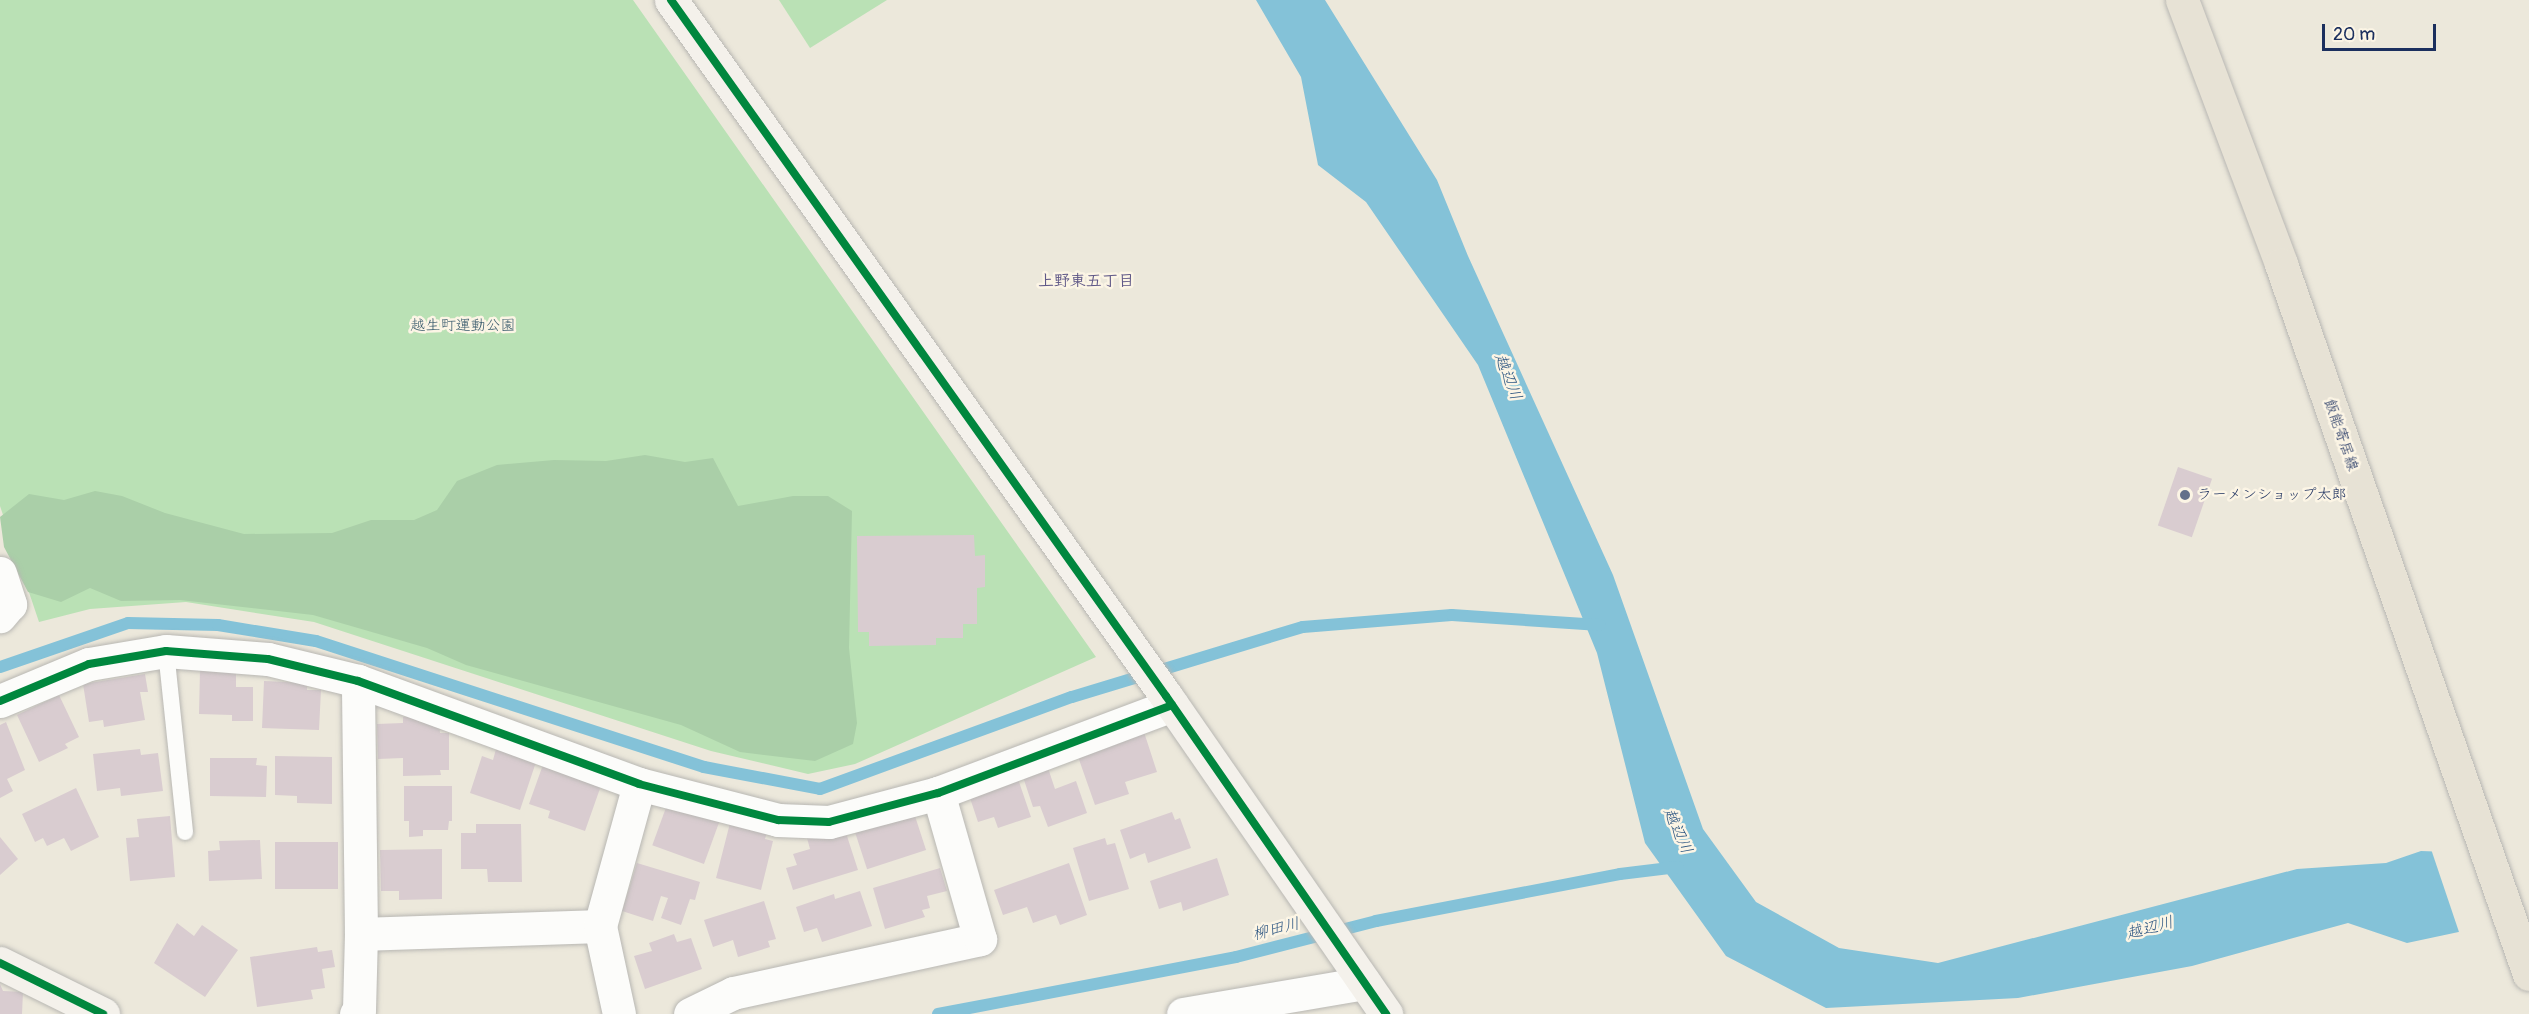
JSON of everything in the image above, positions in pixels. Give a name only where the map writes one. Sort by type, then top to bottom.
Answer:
[{"type":"main road","name":"飯能寄居線","points":[[2182,0],[2248,175],[2529,974]]},
{"type":"street","points":[[671,0],[1169,700],[1386,1014]]},
{"type":"street","points":[[0,573],[10,604],[0,616]]},
{"type":"street","points":[[0,702],[89,664],[166,651],[268,659],[358,681],[639,783],[778,820],[829,822],[938,793],[1169,700]]},
{"type":"street","points":[[356,1014],[359,1010],[361,934],[358,681]]},
{"type":"street","points":[[619,1014],[600,926],[639,783]]},
{"type":"street","points":[[690,1014],[733,993],[980,939],[938,793]]},
{"type":"street","points":[[361,934],[600,926]]},
{"type":"street","points":[[0,963],[84,1010]]},
{"type":"street","points":[[1184,1014],[1359,975]]},
{"type":"lane","points":[[166,651],[185,832]]},
{"type":"green space","name":"越生町運動公園","points":[[0,0],[633,0],[1096,657],[855,764],[808,774],[711,751],[314,622],[186,602],[90,609],[39,622],[0,506]]},
{"type":"green space","points":[[779,0],[887,0],[810,48]]},
{"type":"green space","points":[[645,455],[685,462],[713,458],[738,506],[793,496],[828,496],[852,511],[849,648],[857,723],[853,744],[815,761],[740,752],[681,725],[466,665],[427,648],[313,615],[180,600],[121,601],[90,588],[61,602],[28,592],[4,547],[0,517],[29,494],[64,500],[95,491],[122,496],[165,513],[244,534],[332,533],[371,520],[414,520],[437,510],[457,481],[497,465],[554,460],[606,461]]},
{"type":"water","name":"越辺川","points":[[1256,0],[1325,0],[1437,180],[1468,256],[1613,575],[1703,829],[1756,902],[1839,948],[1938,963],[2297,869],[2386,863],[2421,851],[2529,855],[2529,917],[2407,943],[2348,923],[2192,966],[2018,998],[1826,1008],[1726,956],[1645,843],[1597,653],[1478,365],[1366,202],[1318,165],[1301,77]]},
{"type":"pier","points":[[2431,849],[2529,852],[2529,920],[2460,935]]},
{"type":"building","points":[[2178,467],[2212,479],[2192,537],[2158,526]]},
{"type":"building","points":[[974,535],[975,556],[985,555],[985,587],[977,588],[977,624],[963,624],[963,638],[936,638],[936,645],[869,646],[869,632],[858,632],[857,536]]},
{"type":"building","points":[[200,670],[236,671],[236,687],[253,687],[253,721],[232,721],[232,715],[199,714]]},
{"type":"building","points":[[145,674],[148,692],[140,692],[145,720],[104,727],[103,720],[89,722],[83,684]]},
{"type":"building","points":[[264,681],[307,683],[307,690],[321,690],[319,730],[262,728]]},
{"type":"building","points":[[59,695],[79,737],[65,744],[68,748],[39,762],[17,715]]},
{"type":"building","points":[[419,716],[419,722],[439,722],[440,733],[449,733],[449,770],[440,770],[441,775],[403,776],[403,758],[378,759],[377,724],[403,723],[403,717]]},
{"type":"building","points":[[6,722],[25,770],[7,779],[13,791],[0,798],[0,725]]},
{"type":"building","points":[[1143,729],[1157,772],[1125,782],[1129,794],[1095,805],[1076,751]]},
{"type":"building","points":[[140,749],[141,755],[158,753],[163,791],[121,796],[120,788],[97,791],[93,754]]},
{"type":"building","points":[[496,749],[536,762],[520,810],[470,793],[482,756],[493,760]]},
{"type":"building","points":[[275,756],[332,757],[332,804],[297,803],[297,796],[275,795]]},
{"type":"building","points":[[210,758],[257,758],[256,765],[267,766],[266,797],[210,796]]},
{"type":"building","points":[[545,759],[603,780],[585,831],[548,818],[550,811],[529,804]]},
{"type":"building","points":[[1048,768],[1055,789],[1076,781],[1087,813],[1048,827],[1040,806],[1033,807],[1023,777]]},
{"type":"building","points":[[1017,776],[1031,817],[998,828],[994,817],[978,822],[968,792]]},
{"type":"building","points":[[404,786],[452,786],[452,821],[449,821],[448,830],[423,830],[423,836],[409,837],[409,821],[404,821]]},
{"type":"building","points":[[76,788],[99,837],[71,851],[64,838],[47,846],[43,838],[35,842],[22,814]]},
{"type":"building","points":[[668,802],[720,821],[704,864],[652,845]]},
{"type":"building","points":[[1172,812],[1175,820],[1180,818],[1191,848],[1148,863],[1145,853],[1130,859],[1120,830]]},
{"type":"building","points":[[914,813],[926,850],[867,869],[855,832]]},
{"type":"building","points":[[170,816],[175,877],[130,881],[126,838],[139,837],[137,819]]},
{"type":"building","points":[[730,823],[767,832],[765,839],[773,841],[761,890],[716,878]]},
{"type":"building","points":[[476,824],[521,824],[522,882],[488,882],[487,869],[461,869],[461,833],[476,833]]},
{"type":"building","points":[[829,831],[846,833],[858,870],[793,890],[786,868],[797,865],[793,854],[810,849],[807,838]]},
{"type":"building","points":[[0,837],[18,859],[0,875]]},
{"type":"building","points":[[1105,838],[1107,845],[1115,843],[1129,889],[1089,901],[1073,848]]},
{"type":"building","points":[[260,840],[262,879],[209,881],[208,851],[220,850],[219,841]]},
{"type":"building","points":[[275,842],[338,842],[338,889],[275,889]]},
{"type":"building","points":[[442,849],[442,899],[399,900],[399,891],[381,891],[380,850]]},
{"type":"building","points":[[1217,858],[1229,895],[1183,911],[1181,902],[1159,909],[1150,881]]},
{"type":"building","points":[[637,863],[700,882],[695,900],[690,899],[681,925],[661,918],[668,898],[661,896],[653,921],[622,911]]},
{"type":"building","points":[[1069,863],[1087,915],[1060,925],[1056,915],[1033,923],[1027,907],[1003,915],[994,890]]},
{"type":"building","points":[[940,868],[947,891],[927,896],[930,908],[922,910],[925,917],[885,929],[873,888]]},
{"type":"building","points":[[860,891],[872,926],[822,942],[817,928],[804,932],[796,907],[834,894],[835,899]]},
{"type":"building","points":[[764,901],[776,939],[768,941],[770,947],[738,957],[733,940],[713,947],[704,920]]},
{"type":"building","points":[[177,923],[194,936],[202,925],[238,950],[205,997],[154,963]]},
{"type":"building","points":[[674,934],[677,942],[691,938],[702,969],[645,989],[634,956],[652,951],[649,943]]},
{"type":"building","points":[[317,947],[318,952],[332,950],[335,967],[322,969],[325,988],[311,990],[313,999],[257,1007],[250,957]]},
{"type":"building","points":[[0,984],[3,991],[23,992],[22,1014],[0,1014]]},
{"type":"waterway","points":[[0,667],[128,623],[218,625],[316,641],[704,767],[820,789],[1072,697],[1303,627],[1452,615],[1600,625]]},
{"type":"waterway","name":"柳田川","points":[[938,1014],[1236,957],[1376,921],[1620,874],[1678,867]]},
{"type":"cycle path","points":[[671,0],[1166,696],[1386,1014]]},
{"type":"cycle path","points":[[0,701],[89,664],[166,651],[268,659],[358,681],[639,784],[778,820],[829,822],[938,793],[1172,705]]},
{"type":"cycle path","points":[[0,963],[103,1014]]},
{"type":"place","name":"ラーメンショップ太郎","points":[[2185,495]]},
{"type":"district","name":"上野東五丁目","points":[[1086,281]]}]
